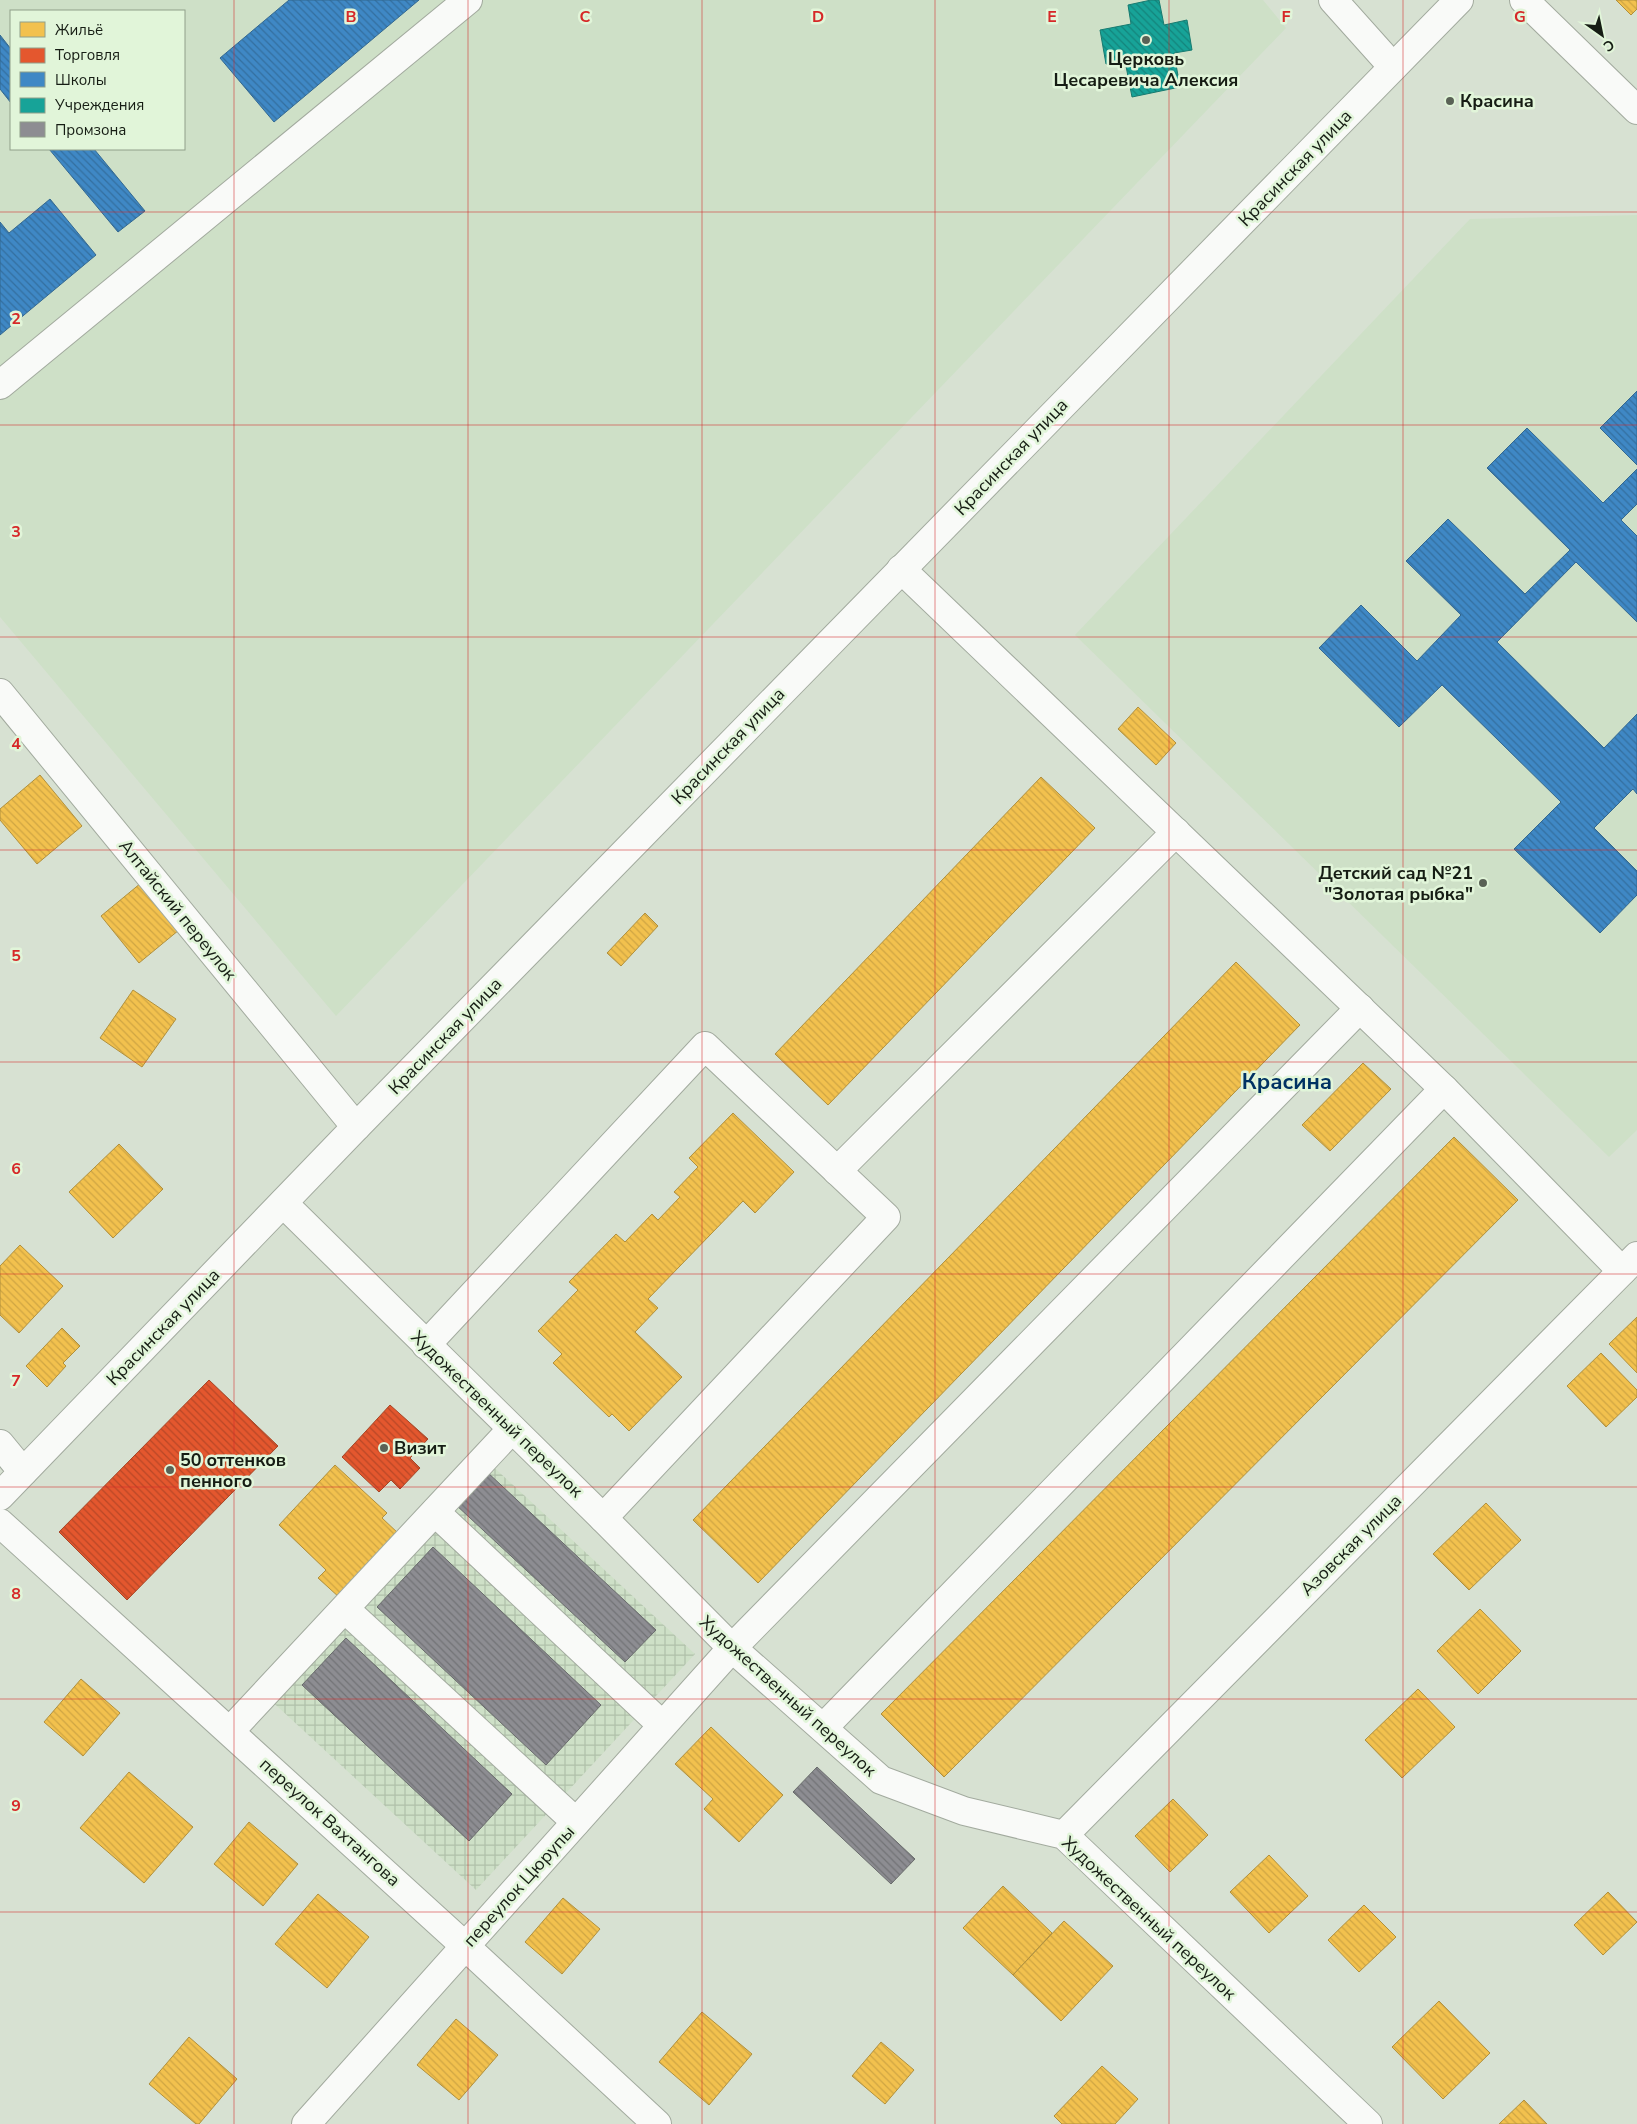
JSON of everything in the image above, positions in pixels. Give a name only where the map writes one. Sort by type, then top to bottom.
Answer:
[{"type":"street","points":[[0,384],[468,0]]},
{"type":"street","points":[[1333,0],[1393,67]]},
{"type":"street","name":"Красинская улица","points":[[0,1496],[356,1127],[1458,0]]},
{"type":"street","points":[[1524,0],[1637,110]]},
{"type":"street","points":[[901,569],[1444,1089],[1629,1263]]},
{"type":"street","name":"Алтайский переулок","points":[[0,693],[356,1127]]},
{"type":"street","points":[[837,1170],[1176,832]]},
{"type":"street","name":"переулок Цюрупы","points":[[306,2124],[732,1648],[1360,1008]]},
{"type":"street","points":[[426,1345],[705,1046],[886,1217],[603,1518]]},
{"type":"street","points":[[823,1728],[1444,1089]]},
{"type":"street","name":"Художественный переулок","points":[[283,1203],[603,1518],[732,1648],[881,1780],[964,1811],[1064,1835],[1368,2124]]},
{"type":"street","name":"Азовская улица","points":[[1064,1835],[1629,1263]]},
{"type":"street","points":[[230,1731],[512,1429]]},
{"type":"street","points":[[0,1444],[23,1472]]},
{"type":"street","points":[[435,1512],[662,1725]]},
{"type":"street","name":"переулок Вахтангова","points":[[0,1523],[466,1946],[657,2124]]},
{"type":"street","points":[[344,1609],[576,1822]]},
{"type":"shaded area","points":[[0,0],[1263,0],[1286,28],[336,1016],[0,617]]},
{"type":"shaded area","name":"Детский сад №21 \"Золотая рыбка\"","points":[[1637,215],[1637,1130],[1609,1157],[1075,635],[1470,219]]},
{"type":"shaded area","points":[[485,1459],[695,1654],[476,1890],[265,1695]]},
{"type":"building: Жильё","points":[[1616,0],[1637,0],[1637,9],[1631,15]]},
{"type":"building: Жильё","points":[[1138,707],[1176,743],[1156,765],[1118,729]]},
{"type":"building: Жильё","points":[[40,775],[82,826],[37,864],[0,820],[0,809]]},
{"type":"building: Жильё","points":[[1041,777],[1095,828],[828,1105],[775,1054]]},
{"type":"building: Жильё","points":[[141,883],[179,930],[139,963],[101,916]]},
{"type":"building: Жильё","points":[[645,913],[658,926],[621,966],[607,953]]},
{"type":"building: Жильё","points":[[1236,962],[1300,1025],[758,1583],[693,1520]]},
{"type":"building: Жильё","points":[[133,990],[176,1019],[142,1067],[100,1038]]},
{"type":"building: Жильё","points":[[1363,1063],[1391,1089],[1330,1151],[1302,1125]]},
{"type":"building: Жильё","points":[[733,1113],[794,1172],[755,1213],[743,1201],[648,1299],[658,1308],[635,1332],[682,1377],[629,1431],[612,1414],[609,1417],[553,1363],[562,1354],[538,1331],[578,1290],[569,1282],[616,1234],[625,1242],[652,1214],[658,1220],[680,1197],[674,1192],[698,1167],[689,1158]]},
{"type":"building: Жильё","points":[[1454,1137],[1518,1200],[944,1777],[881,1714]]},
{"type":"building: Жильё","points":[[119,1144],[163,1189],[113,1238],[69,1192]]},
{"type":"building: Жильё","points":[[20,1245],[63,1286],[19,1333],[0,1315],[0,1266]]},
{"type":"building: Жильё","points":[[1637,1317],[1637,1373],[1609,1344]]},
{"type":"building: Жильё","points":[[62,1328],[80,1346],[63,1363],[66,1366],[47,1387],[26,1366]]},
{"type":"building: Жильё","points":[[1601,1353],[1637,1390],[1637,1397],[1606,1427],[1567,1386]]},
{"type":"building: Жильё","points":[[335,1465],[387,1513],[382,1518],[399,1534],[340,1598],[318,1578],[326,1570],[279,1525]]},
{"type":"building: Жильё","points":[[1486,1503],[1521,1540],[1469,1590],[1433,1554]]},
{"type":"building: Жильё","points":[[1480,1609],[1521,1651],[1478,1694],[1437,1651]]},
{"type":"building: Жильё","points":[[81,1679],[120,1713],[83,1756],[44,1722]]},
{"type":"building: Жильё","points":[[1418,1689],[1455,1727],[1402,1778],[1365,1740]]},
{"type":"building: Жильё","points":[[711,1727],[783,1795],[739,1842],[704,1809],[713,1799],[675,1764]]},
{"type":"building: Жильё","points":[[129,1772],[193,1827],[144,1883],[80,1828]]},
{"type":"building: Жильё","points":[[1173,1799],[1208,1835],[1170,1872],[1135,1836]]},
{"type":"building: Жильё","points":[[249,1822],[298,1864],[263,1906],[214,1864]]},
{"type":"building: Жильё","points":[[1269,1855],[1308,1896],[1269,1933],[1230,1892]]},
{"type":"building: Жильё","points":[[1003,1886],[1052,1933],[1013,1975],[963,1928]]},
{"type":"building: Жильё","points":[[1608,1892],[1637,1922],[1603,1955],[1574,1925]]},
{"type":"building: Жильё","points":[[318,1894],[369,1937],[327,1988],[275,1944]]},
{"type":"building: Жильё","points":[[563,1898],[600,1929],[562,1974],[525,1942]]},
{"type":"building: Жильё","points":[[1364,1905],[1396,1937],[1359,1972],[1328,1940]]},
{"type":"building: Жильё","points":[[1064,1921],[1113,1966],[1061,2021],[1013,1975]]},
{"type":"building: Жильё","points":[[1439,2001],[1490,2053],[1443,2099],[1392,2047]]},
{"type":"building: Жильё","points":[[702,2012],[752,2054],[709,2105],[659,2062]]},
{"type":"building: Жильё","points":[[456,2019],[498,2055],[459,2100],[417,2065]]},
{"type":"building: Жильё","points":[[189,2037],[237,2079],[199,2124],[196,2124],[149,2084]]},
{"type":"building: Жильё","points":[[881,2042],[914,2070],[885,2104],[852,2076]]},
{"type":"building: Жильё","points":[[1102,2066],[1138,2099],[1115,2124],[1062,2124],[1054,2116]]},
{"type":"building: Жильё","points":[[1524,2100],[1547,2124],[1499,2124]]},
{"type":"building: Торговля","points":[[209,1380],[278,1446],[127,1600],[59,1532]]},
{"type":"building: Торговля","name":"Визит","points":[[390,1405],[428,1439],[410,1458],[420,1468],[400,1489],[391,1480],[379,1492],[342,1457]]},
{"type":"building: Школы","points":[[289,0],[419,0],[274,122],[220,58]]},
{"type":"building: Школы","points":[[0,35],[10,48],[10,102],[0,89]]},
{"type":"building: Школы","points":[[50,150],[95,150],[145,211],[118,232]]},
{"type":"building: Школы","points":[[50,199],[96,255],[0,335],[0,222],[9,233]]},
{"type":"building: Школы","points":[[1637,391],[1637,465],[1600,428]]},
{"type":"building: Школы","points":[[1527,428],[1603,503],[1637,469],[1637,504],[1621,520],[1637,536],[1637,622],[1576,562],[1497,642],[1604,748],[1637,714],[1637,794],[1633,789],[1594,828],[1637,871],[1637,895],[1600,933],[1514,849],[1561,802],[1442,685],[1399,727],[1319,648],[1361,605],[1417,661],[1461,615],[1406,561],[1448,519],[1525,594],[1570,550],[1487,468]]},
{"type":"building: Учреждения","name":"Церковь Цесаревича Алексия","points":[[1159,0],[1164,25],[1187,20],[1192,50],[1174,53],[1180,87],[1132,97],[1125,61],[1106,64],[1100,30],[1131,24],[1128,5]]},
{"type":"building: Промзона","points":[[486,1471],[656,1630],[625,1662],[455,1504]]},
{"type":"building: Промзона","points":[[433,1547],[601,1705],[546,1765],[377,1607]]},
{"type":"building: Промзона","points":[[346,1638],[512,1794],[469,1841],[302,1685]]},
{"type":"building: Промзона","points":[[817,1767],[915,1859],[891,1884],[793,1792]]},
{"type":"place","name":"Церковь Цесаревича Алексия","points":[[1146,40]]},
{"type":"place","name":"Красина","points":[[1450,101]]},
{"type":"place","name":"Детский сад №21 \"Золотая рыбка\"","points":[[1483,883]]},
{"type":"place","name":"Визит","points":[[384,1448]]},
{"type":"place","name":"50 оттенков пенного","points":[[170,1470]]},
{"type":"district","name":"Красина","points":[[1287,1082]]}]
